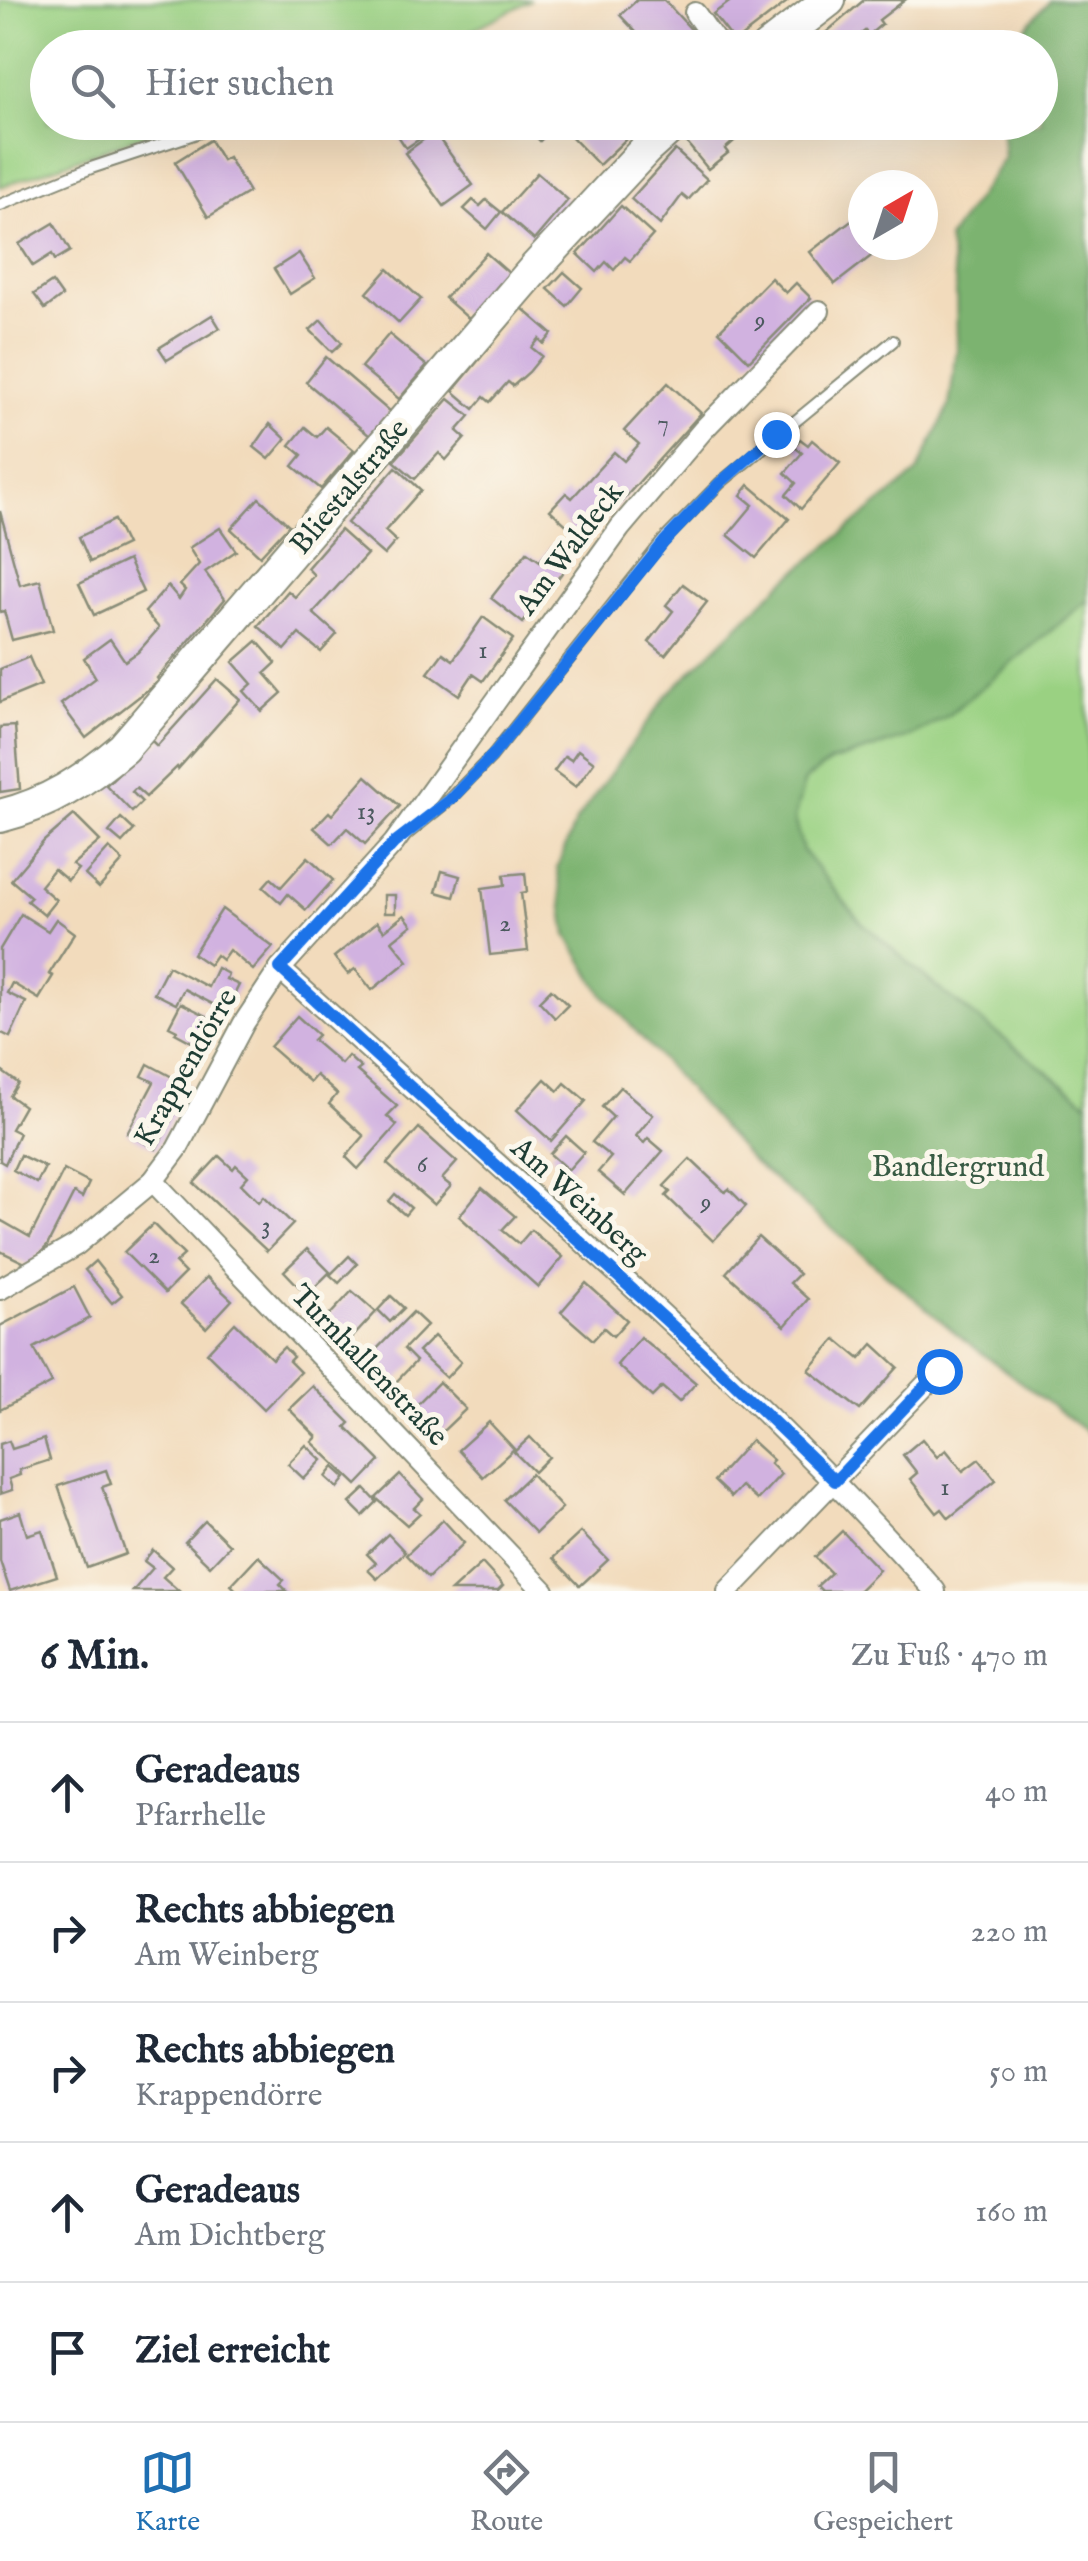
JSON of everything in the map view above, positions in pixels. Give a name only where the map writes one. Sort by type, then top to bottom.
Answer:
[{"type":"main road","points":[[790,30],[829,0]]},
{"type":"main road","name":"Bliestalstraße","points":[[0,816],[48,802],[123,748],[536,267],[658,140]]},
{"type":"street","points":[[689,7],[706,30]]},
{"type":"street","name":"Am Waldeck","points":[[394,843],[620,528],[703,430],[819,312]]},
{"type":"street","name":"Krappendörre","points":[[0,1289],[76,1244],[153,1181],[177,1149],[244,1023],[280,968],[394,843]]},
{"type":"street","name":"Am Weinberg","points":[[280,968],[688,1340],[835,1481],[935,1591]]},
{"type":"street","name":"Turnhallenstraße","points":[[153,1181],[544,1591]]},
{"type":"street","points":[[728,1591],[939,1371]]},
{"type":"lane","points":[[0,205],[91,168],[176,140]]},
{"type":"lane","points":[[394,843],[450,800],[492,756],[664,542],[720,483],[892,341]]},
{"type":"green space","points":[[0,0],[531,0],[472,30],[30,30],[30,140],[130,140],[0,187]]},
{"type":"green space","name":"Bandlergrund","points":[[1050,0],[1088,0],[1088,600],[947,716],[912,736],[830,762],[805,780],[794,819],[803,851],[860,921],[939,989],[1088,1103],[1088,1433],[958,1335],[751,1160],[602,993],[567,935],[557,868],[576,821],[668,694],[782,583],[917,473],[949,406],[957,349],[956,286],[948,239],[1004,158],[1002,140],[1058,140],[1058,30],[1023,30]]},
{"type":"green space","points":[[1088,600],[1088,1103],[939,989],[860,921],[803,851],[794,819],[804,780],[830,762],[912,736],[947,716]]},
{"type":"building","points":[[637,0],[664,0],[692,30],[634,30],[620,15]]},
{"type":"building","points":[[732,0],[787,2],[751,30],[726,30],[713,14]]},
{"type":"building","points":[[864,0],[905,0],[879,20],[882,24],[875,30],[829,30]]},
{"type":"building","points":[[210,140],[222,160],[228,157],[249,192],[208,217],[175,162]]},
{"type":"building","points":[[401,140],[418,140],[406,148]]},
{"type":"building","points":[[423,140],[440,140],[473,185],[444,206],[405,153]]},
{"type":"building","points":[[575,140],[625,140],[599,165]]},
{"type":"building","points":[[735,140],[725,149],[728,153],[708,169],[686,142]]},
{"type":"building","points":[[675,150],[707,179],[688,200],[682,195],[660,225],[631,199]]},
{"type":"building","points":[[537,173],[568,200],[534,240],[502,212]]},
{"type":"building","points":[[473,200],[480,206],[486,200],[501,212],[487,229],[464,209]]},
{"type":"building","points":[[621,206],[653,235],[630,261],[625,257],[614,270],[606,262],[597,272],[578,254]]},
{"type":"building","points":[[54,223],[70,251],[55,260],[52,254],[33,266],[19,244]]},
{"type":"building","points":[[848,223],[848,260],[866,260],[835,284],[810,252]]},
{"type":"building","points":[[299,253],[315,278],[290,294],[274,269]]},
{"type":"building","points":[[486,253],[510,274],[469,319],[445,298]]},
{"type":"building","points":[[388,269],[421,299],[399,323],[367,293]]},
{"type":"building","points":[[564,272],[582,288],[567,306],[548,289]]},
{"type":"building","points":[[771,278],[786,293],[796,283],[811,298],[749,361],[719,331]]},
{"type":"building","points":[[52,282],[62,296],[45,309],[34,294]]},
{"type":"building","points":[[522,308],[552,334],[544,344],[539,339],[532,348],[542,356],[513,386],[508,382],[490,402],[484,397],[474,409],[453,391]]},
{"type":"building","points":[[212,315],[220,328],[167,360],[159,348]]},
{"type":"building","points":[[321,320],[342,343],[332,352],[310,330]]},
{"type":"building","points":[[389,334],[427,366],[399,399],[361,367]]},
{"type":"building","points":[[326,357],[390,412],[370,436],[306,382]]},
{"type":"building","points":[[668,383],[701,413],[585,542],[550,510],[566,493],[572,498],[614,452],[624,461],[639,444],[624,431]]},
{"type":"building","points":[[449,399],[470,416],[457,431],[465,438],[446,460],[439,453],[415,479],[394,461]]},
{"type":"building","points":[[270,424],[286,439],[269,459],[254,447]]},
{"type":"building","points":[[305,427],[317,437],[326,427],[354,450],[321,489],[293,466],[302,455],[290,445]]},
{"type":"building","points":[[800,439],[808,445],[812,440],[840,463],[801,509],[786,495],[796,483],[785,473],[802,453],[794,446]]},
{"type":"building","points":[[396,467],[421,490],[385,531],[396,541],[384,555],[347,523]]},
{"type":"building","points":[[749,485],[789,519],[756,558],[728,535],[753,505],[741,495]]},
{"type":"building","points":[[259,498],[289,525],[260,556],[231,529]]},
{"type":"building","points":[[0,511],[20,585],[40,580],[53,630],[12,640],[4,611],[0,612]]},
{"type":"building","points":[[114,520],[126,545],[90,562],[79,537]]},
{"type":"building","points":[[220,528],[236,551],[205,572],[225,599],[157,678],[159,681],[86,738],[61,704],[96,678],[84,658],[110,639],[125,661],[138,652],[159,628],[145,612],[168,586],[179,599],[185,590],[180,585],[199,564],[189,548]]},
{"type":"building","points":[[340,530],[367,554],[313,613],[337,634],[321,652],[299,634],[285,650],[258,626],[288,591],[295,597],[314,575],[307,568]]},
{"type":"building","points":[[553,544],[572,560],[523,623],[491,598],[527,552],[540,561]]},
{"type":"building","points":[[128,560],[143,592],[94,615],[79,583]]},
{"type":"building","points":[[683,584],[707,602],[665,655],[649,642],[673,611],[666,605]]},
{"type":"building","points":[[483,617],[513,639],[483,681],[473,674],[459,695],[428,673],[443,653],[453,660]]},
{"type":"building","points":[[257,641],[276,663],[265,673],[282,693],[262,711],[244,691],[252,684],[233,662]]},
{"type":"building","points":[[29,657],[41,685],[0,702],[0,669]]},
{"type":"building","points":[[217,679],[240,699],[178,769],[146,797],[136,788],[132,792],[142,802],[132,812],[106,785],[152,741],[157,746]]},
{"type":"building","points":[[15,726],[20,789],[0,792],[0,727]]},
{"type":"building","points":[[578,750],[594,762],[576,787],[554,771],[565,756],[571,760]]},
{"type":"building","points":[[366,776],[400,806],[365,844],[347,828],[332,844],[314,828],[329,812],[332,815]]},
{"type":"building","points":[[74,815],[100,841],[72,865],[78,869],[68,881],[54,869],[40,886],[56,900],[44,915],[11,880],[44,841]]},
{"type":"building","points":[[121,818],[134,830],[122,843],[109,832]]},
{"type":"building","points":[[109,848],[123,861],[99,888],[85,875]]},
{"type":"building","points":[[308,857],[333,880],[306,910],[288,894],[281,903],[263,887],[271,878],[281,887]]},
{"type":"building","points":[[442,871],[460,876],[454,897],[436,892]]},
{"type":"building","points":[[525,873],[527,892],[521,893],[528,951],[490,955],[482,888],[505,885],[504,875]]},
{"type":"building","points":[[384,895],[395,895],[395,913],[384,913]]},
{"type":"building","points":[[222,909],[273,947],[253,970],[229,950],[222,960],[216,955],[209,965],[193,954]]},
{"type":"building","points":[[21,914],[48,931],[56,919],[75,933],[49,974],[53,976],[39,999],[12,983],[7,993],[26,1002],[10,1037],[0,1032],[0,949]]},
{"type":"building","points":[[404,915],[412,925],[392,941],[408,961],[372,990],[355,969],[348,974],[334,957],[377,922],[384,931]]},
{"type":"building","points":[[168,966],[208,987],[217,968],[228,974],[226,979],[239,985],[226,1011],[184,989],[176,1004],[154,993]]},
{"type":"building","points":[[551,989],[568,1005],[555,1018],[539,1001]]},
{"type":"building","points":[[181,1003],[219,1022],[205,1049],[169,1026]]},
{"type":"building","points":[[297,1016],[318,1035],[313,1040],[341,1064],[348,1056],[361,1068],[357,1071],[397,1106],[387,1116],[397,1125],[358,1169],[346,1157],[364,1136],[329,1104],[337,1094],[316,1075],[310,1082],[270,1047]]},
{"type":"building","points":[[148,1064],[189,1086],[156,1149],[127,1133],[154,1082],[142,1076]]},
{"type":"building","points":[[0,1070],[18,1083],[10,1096],[24,1106],[11,1129],[19,1133],[5,1164],[0,1161]]},
{"type":"building","points":[[545,1079],[558,1091],[565,1083],[586,1101],[551,1141],[517,1110]]},
{"type":"building","points":[[620,1087],[653,1115],[636,1136],[644,1143],[648,1138],[663,1151],[625,1195],[598,1172],[611,1157],[592,1142],[613,1117],[602,1107]]},
{"type":"building","points":[[419,1128],[457,1162],[442,1179],[451,1186],[434,1205],[387,1164]]},
{"type":"building","points":[[566,1136],[584,1152],[568,1170],[550,1154]]},
{"type":"building","points":[[20,1155],[45,1167],[37,1183],[13,1170]]},
{"type":"building","points":[[219,1156],[248,1176],[241,1184],[259,1202],[264,1196],[293,1224],[267,1251],[194,1183]]},
{"type":"building","points":[[690,1159],[746,1206],[713,1241],[666,1196],[670,1192],[664,1186]]},
{"type":"building","points":[[64,1170],[89,1183],[82,1198],[74,1193],[47,1246],[29,1265],[0,1251],[0,1220],[30,1237]]},
{"type":"building","points":[[482,1188],[515,1216],[502,1230],[519,1244],[531,1230],[563,1257],[538,1287],[459,1216]]},
{"type":"building","points":[[395,1194],[411,1208],[405,1215],[389,1201]]},
{"type":"building","points":[[153,1224],[184,1255],[175,1263],[185,1273],[165,1293],[124,1252]]},
{"type":"building","points":[[758,1237],[799,1274],[790,1283],[808,1299],[785,1326],[726,1273]]},
{"type":"building","points":[[307,1249],[330,1272],[307,1295],[284,1271]]},
{"type":"building","points":[[349,1256],[357,1264],[339,1283],[330,1275]]},
{"type":"building","points":[[95,1261],[122,1295],[112,1303],[85,1270]]},
{"type":"building","points":[[207,1277],[232,1300],[206,1328],[181,1304]]},
{"type":"building","points":[[586,1283],[627,1320],[613,1336],[604,1328],[593,1340],[561,1312]]},
{"type":"building","points":[[74,1287],[90,1318],[34,1348],[52,1383],[0,1410],[0,1326]]},
{"type":"building","points":[[352,1291],[376,1312],[350,1340],[327,1318]]},
{"type":"building","points":[[391,1296],[404,1308],[390,1322],[378,1310]]},
{"type":"building","points":[[413,1312],[427,1325],[404,1349],[416,1361],[395,1383],[369,1357]]},
{"type":"building","points":[[235,1323],[272,1359],[284,1347],[293,1357],[289,1361],[300,1372],[264,1409],[207,1353]]},
{"type":"building","points":[[434,1336],[461,1362],[446,1378],[418,1352]]},
{"type":"building","points":[[640,1337],[696,1383],[679,1402],[662,1387],[652,1397],[617,1365]]},
{"type":"building","points":[[836,1339],[860,1359],[873,1344],[898,1367],[860,1410],[809,1370]]},
{"type":"building","points":[[439,1382],[466,1409],[441,1433],[415,1406]]},
{"type":"building","points":[[313,1386],[380,1461],[357,1485],[312,1442],[317,1437],[289,1409]]},
{"type":"building","points":[[489,1422],[514,1449],[483,1477],[458,1450]]},
{"type":"building","points":[[530,1437],[549,1457],[534,1472],[514,1452]]},
{"type":"building","points":[[44,1439],[50,1460],[19,1470],[20,1475],[9,1479],[12,1490],[0,1494],[0,1444],[9,1441],[12,1449]]},
{"type":"building","points":[[922,1439],[937,1457],[946,1450],[963,1471],[979,1459],[996,1480],[949,1518],[942,1509],[937,1513],[910,1479],[917,1473],[903,1455]]},
{"type":"building","points":[[751,1440],[773,1460],[770,1463],[781,1474],[757,1500],[741,1486],[731,1497],[714,1481]]},
{"type":"building","points":[[306,1445],[322,1460],[304,1479],[288,1464]]},
{"type":"building","points":[[334,1467],[346,1478],[338,1488],[326,1477]]},
{"type":"building","points":[[106,1470],[111,1484],[102,1487],[126,1554],[87,1568],[58,1486]]},
{"type":"building","points":[[531,1474],[562,1508],[536,1533],[504,1500]]},
{"type":"building","points":[[400,1475],[423,1499],[414,1508],[420,1513],[407,1525],[376,1498]]},
{"type":"building","points":[[365,1489],[377,1502],[363,1516],[350,1503]]},
{"type":"building","points":[[20,1512],[27,1535],[42,1530],[57,1576],[10,1591],[0,1561],[0,1519]]},
{"type":"building","points":[[443,1520],[464,1543],[428,1578],[406,1555]]},
{"type":"building","points":[[205,1521],[230,1545],[210,1566],[185,1542]]},
{"type":"building","points":[[842,1531],[879,1570],[858,1591],[822,1591],[817,1586],[831,1573],[815,1557]]},
{"type":"building","points":[[581,1532],[608,1560],[580,1586],[553,1558]]},
{"type":"building","points":[[388,1534],[405,1552],[377,1579],[368,1570],[376,1563],[367,1554]]},
{"type":"building","points":[[153,1550],[172,1567],[163,1577],[179,1591],[133,1591],[153,1568],[144,1561]]},
{"type":"building","points":[[258,1556],[284,1580],[280,1584],[287,1591],[237,1591],[231,1585]]},
{"type":"building","points":[[482,1563],[503,1586],[498,1591],[451,1591]]},
{"type":"route","points":[[776,434],[720,483],[664,542],[492,756],[450,800],[394,843],[280,968],[702,1353],[835,1481],[939,1371]]}]
